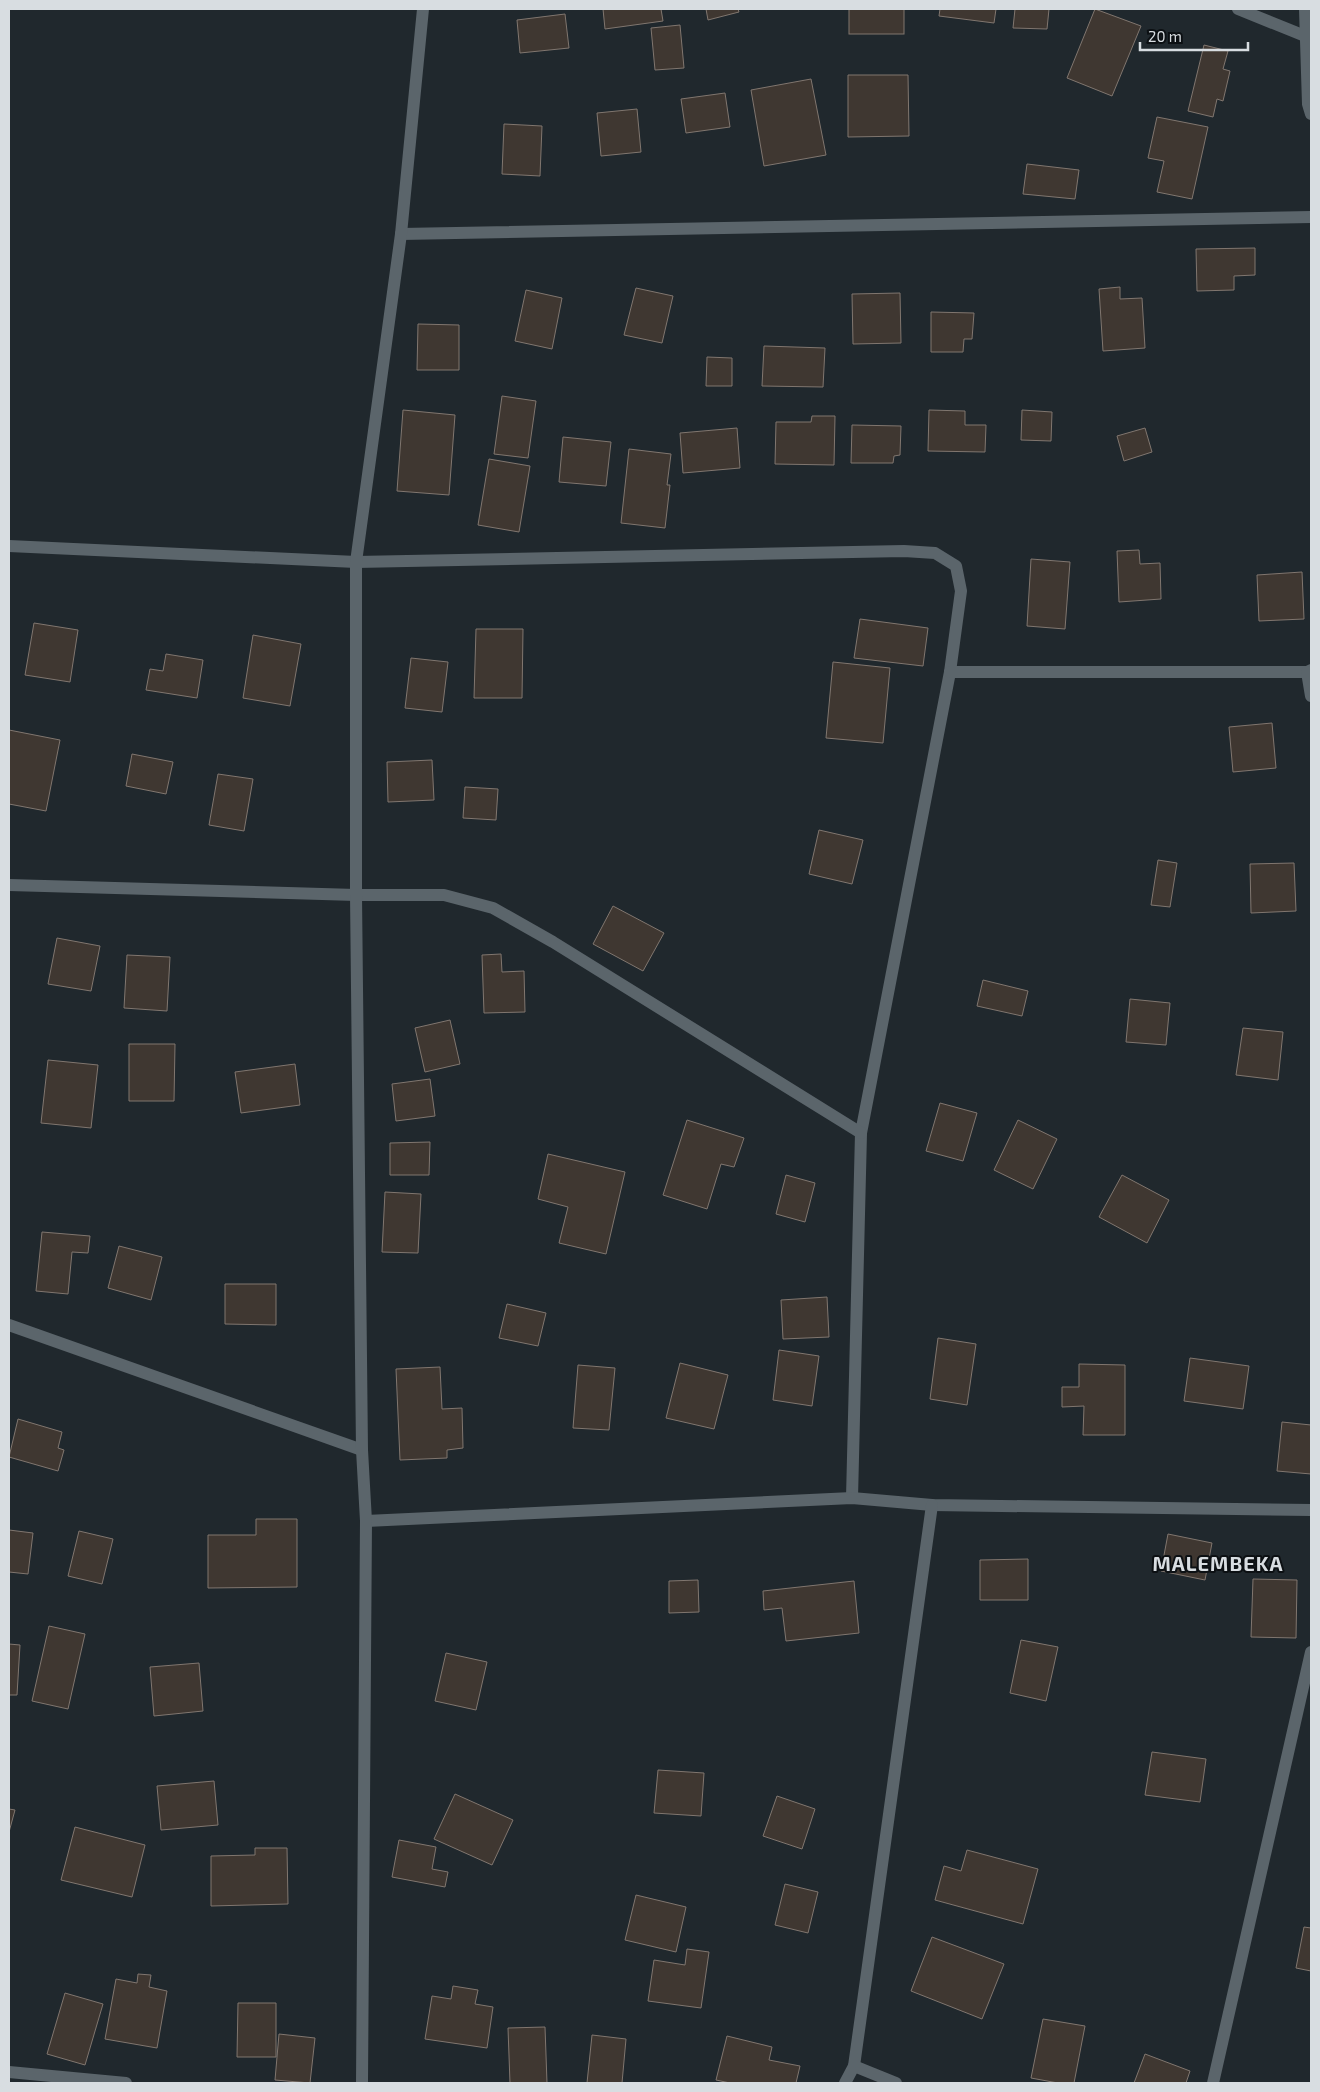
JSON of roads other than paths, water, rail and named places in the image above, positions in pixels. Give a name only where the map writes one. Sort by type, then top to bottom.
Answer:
[{"type":"street","points":[[362,2083],[366,1521],[362,1450],[356,895],[356,562],[400,234],[423,9]]},
{"type":"street","points":[[1238,9],[1305,36]]},
{"type":"street","points":[[1305,9],[1308,104],[1311,114]]},
{"type":"street","points":[[400,234],[1311,216]]},
{"type":"street","points":[[9,546],[356,562],[904,551],[935,553],[956,566],[961,591],[950,672],[861,1132],[852,1498]]},
{"type":"street","points":[[950,672],[1309,671],[1311,696]]},
{"type":"street","points":[[9,885],[356,895],[444,895],[493,908],[553,942],[861,1132]]},
{"type":"street","points":[[9,1325],[362,1450]]},
{"type":"street","points":[[366,1521],[852,1498],[932,1505],[1311,1510]]},
{"type":"street","points":[[845,2083],[854,2066],[932,1505]]},
{"type":"street","points":[[1213,2083],[1311,1652]]},
{"type":"street","points":[[854,2066],[896,2083]]},
{"type":"street","points":[[9,2072],[44,2079],[126,2083]]},
{"type":"district","name":"MALEMBEKA","points":[[1218,1564]]}]
